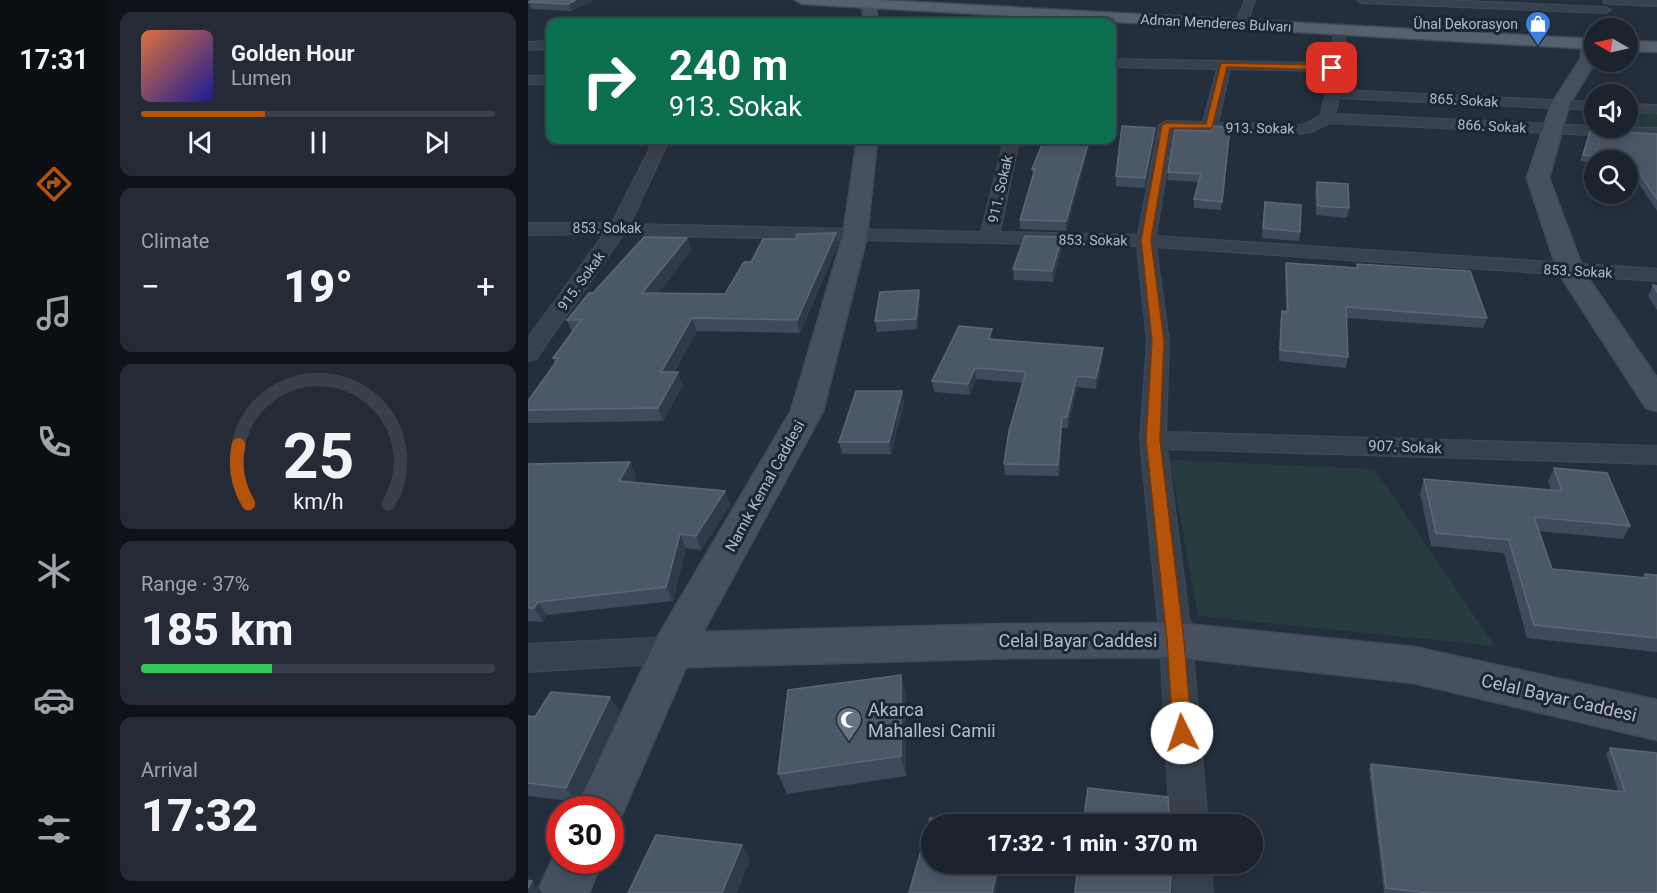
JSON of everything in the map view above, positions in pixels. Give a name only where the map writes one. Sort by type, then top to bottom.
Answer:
[{"type":"main road","name":"Adnan Menderes Bulvarı","points":[[802,0],[953,4],[1048,18]]},
{"type":"main road","name":"Adnan Menderes Bulvarı","points":[[1116,20],[1242,24],[1341,31],[1584,38]]},
{"type":"main road","points":[[1638,46],[1657,47]]},
{"type":"street","points":[[1242,24],[1251,0]]},
{"type":"street","points":[[1362,0],[1657,3]]},
{"type":"street","points":[[868,2],[870,18]]},
{"type":"street","points":[[1327,118],[1333,93],[1332,68],[1341,31]]},
{"type":"street","points":[[528,46],[546,45]]},
{"type":"street","points":[[1116,63],[1332,68]]},
{"type":"street","name":"913. Sokak","points":[[1209,127],[1224,65]]},
{"type":"street","points":[[1584,66],[1560,105],[1538,178],[1570,272],[1657,401]]},
{"type":"street","points":[[528,80],[546,80]]},
{"type":"street","name":"865. Sokak","points":[[1333,93],[1584,106]]},
{"type":"street","points":[[1638,108],[1657,109]]},
{"type":"street","name":"913. Sokak","points":[[1188,814],[1176,640],[1153,440],[1158,341],[1146,240],[1166,125],[1288,130],[1306,129],[1327,118]]},
{"type":"street","name":"866. Sokak","points":[[1327,118],[1657,133]]},
{"type":"street","name":"915. Sokak","points":[[528,354],[619,227],[659,144]]},
{"type":"street","name":"Namık Kemal Caddesi","points":[[606,796],[672,650],[807,411],[855,236],[866,144]]},
{"type":"street","name":"911. Sokak","points":[[989,238],[1011,144]]},
{"type":"street","name":"853. Sokak","points":[[528,229],[619,227],[855,236],[1146,240],[1359,254],[1570,272],[1657,275]]},
{"type":"street","name":"907. Sokak","points":[[1153,440],[1657,455]]},
{"type":"street","name":"Celal Bayar Caddesi","points":[[672,650],[1012,641],[1176,640],[1414,665],[1657,720]]},
{"type":"street","points":[[528,658],[672,650]]},
{"type":"street","points":[[563,893],[571,874]]},
{"type":"street","points":[[1192,874],[1193,893]]},
{"type":"green space","points":[[1638,111],[1657,112],[1657,130],[1638,129]]},
{"type":"green space","points":[[1170,460],[1374,469],[1495,646],[1198,616]]},
{"type":"building","points":[[532,0],[576,0],[568,4],[528,2]]},
{"type":"building","points":[[1122,126],[1155,128],[1145,178],[1116,176]]},
{"type":"building","points":[[1213,126],[1230,127],[1222,202],[1194,199],[1201,174],[1168,172],[1175,130],[1212,131]]},
{"type":"building","points":[[1638,133],[1657,134],[1657,199],[1638,171],[1638,150],[1584,150],[1588,138],[1638,138]]},
{"type":"building","points":[[1042,144],[1088,144],[1066,221],[1020,220],[1035,169],[1032,169]]},
{"type":"building","points":[[1317,182],[1348,184],[1349,208],[1318,206]]},
{"type":"building","points":[[1265,202],[1301,205],[1300,232],[1263,228]]},
{"type":"building","points":[[836,233],[797,320],[692,318],[661,372],[678,372],[658,408],[528,410],[528,401],[559,358],[553,358],[581,320],[567,320],[589,293],[593,293],[644,237],[687,238],[642,293],[725,294],[744,262],[751,262],[763,239],[796,239],[797,234]]},
{"type":"building","points":[[1025,236],[1062,237],[1052,271],[1013,269]]},
{"type":"building","points":[[1286,263],[1358,268],[1357,264],[1470,271],[1487,318],[1346,307],[1348,357],[1280,350],[1282,311],[1288,312]]},
{"type":"building","points":[[919,290],[916,319],[875,321],[880,292]]},
{"type":"building","points":[[959,326],[992,329],[988,339],[1103,348],[1096,378],[1077,376],[1067,417],[1062,417],[1058,465],[1004,464],[1009,431],[1026,372],[975,368],[968,384],[932,381]]},
{"type":"building","points":[[856,391],[902,391],[889,442],[839,442]]},
{"type":"building","points":[[630,462],[619,481],[725,491],[696,536],[680,534],[666,587],[538,602],[534,608],[528,608],[528,464]]},
{"type":"building","points":[[1554,468],[1607,473],[1630,526],[1534,517],[1552,569],[1647,578],[1645,574],[1657,575],[1657,638],[1534,625],[1509,540],[1436,533],[1424,479],[1562,491]]},
{"type":"building","name":"Akarca Mahallesi Camii","points":[[901,675],[901,756],[778,774],[788,690]]},
{"type":"building","points":[[551,692],[610,697],[566,788],[528,783],[528,716],[535,717]]},
{"type":"building","points":[[1610,748],[1657,753],[1657,893],[1430,893],[1386,888],[1371,764],[1625,792]]},
{"type":"building","points":[[1088,788],[1168,797],[1169,814],[1084,814]]},
{"type":"building","points":[[656,835],[742,845],[722,893],[628,893]]},
{"type":"building","points":[[921,850],[921,874],[996,874],[992,893],[909,893]]},
{"type":"building","points":[[1077,874],[1171,874],[1170,893],[1075,893]]},
{"type":"place","name":"Ünal Dekorasyon","points":[[1538,47]]},
{"type":"place","name":"Akarca Mahallesi Camii","points":[[849,743]]},
{"type":"route","points":[[1182,733],[1176,640],[1153,440],[1158,341],[1146,240],[1166,125],[1209,127],[1224,65],[1332,68]]}]
